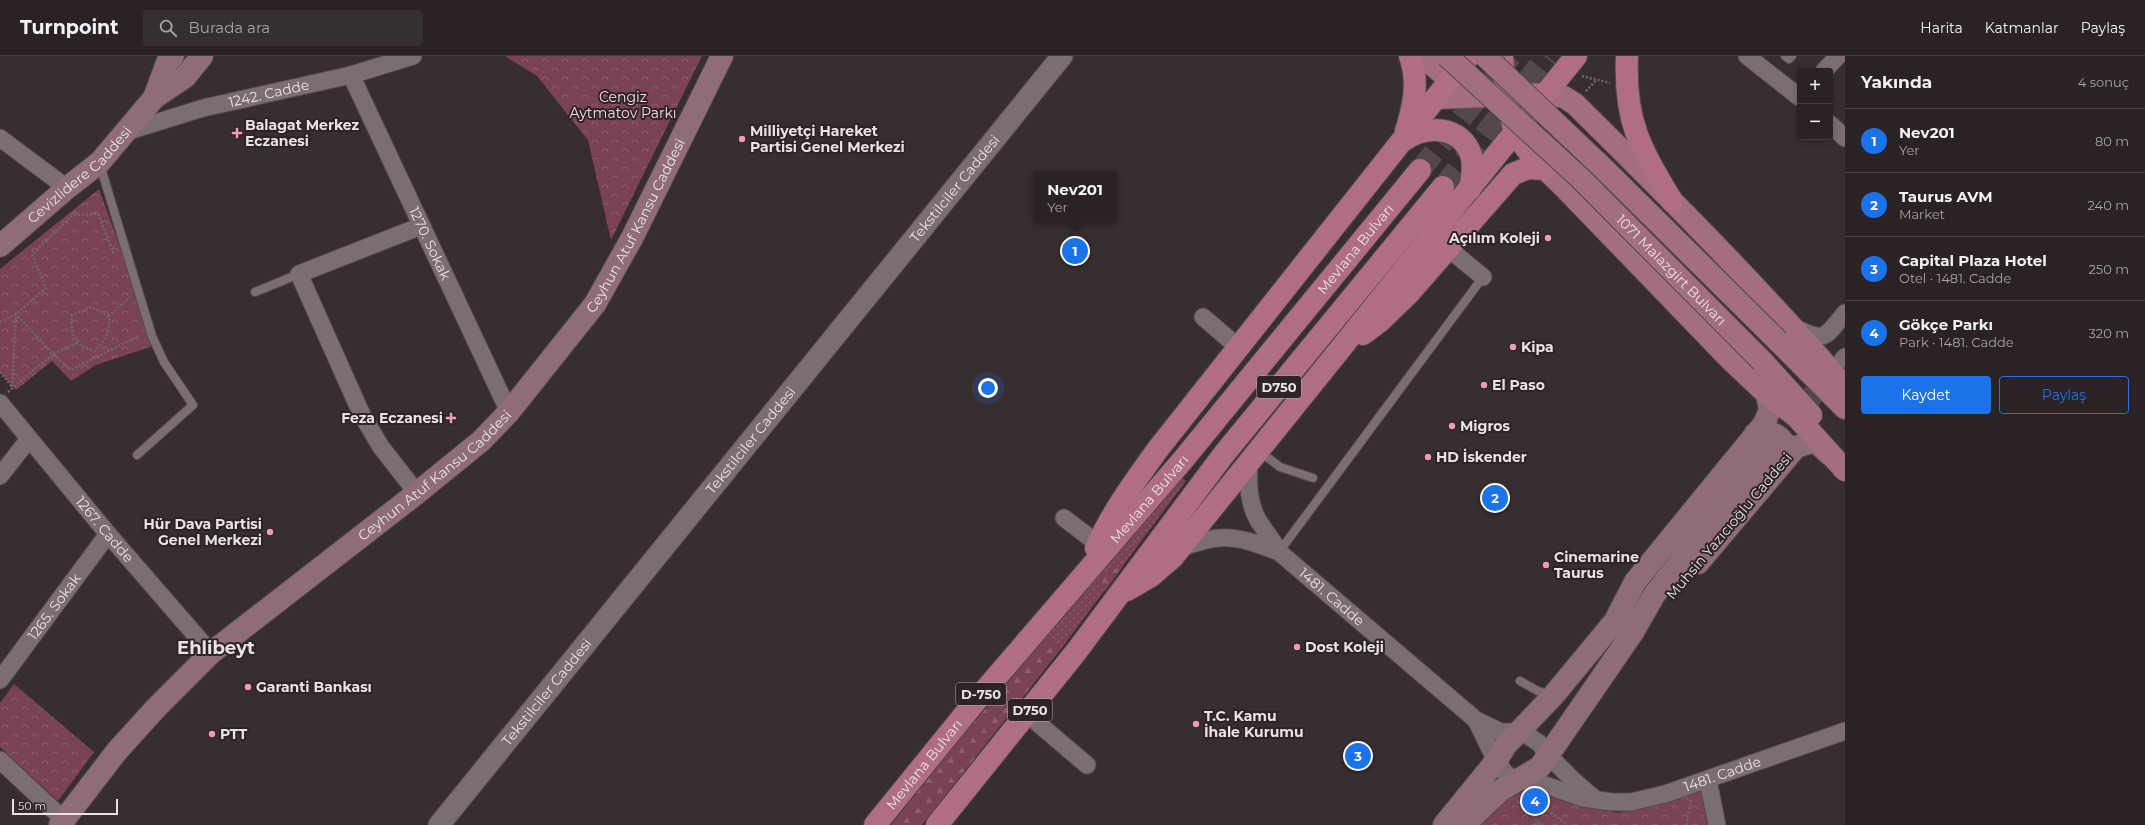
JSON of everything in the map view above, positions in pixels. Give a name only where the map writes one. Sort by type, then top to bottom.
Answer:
[{"type":"highway","points":[[1404,140],[1415,98],[1415,75],[1410,56]]},
{"type":"highway","points":[[1090,566],[1109,521],[1126,493],[1158,449],[1469,56]]},
{"type":"highway","points":[[1344,343],[1368,332],[1379,322],[1450,249],[1513,174],[1539,162],[1515,133],[1501,91],[1492,56]]},
{"type":"highway","points":[[1499,153],[1502,127],[1502,56]]},
{"type":"highway","points":[[1627,56],[1627,94],[1634,129],[1646,158],[1672,201]]},
{"type":"highway","points":[[1120,592],[1139,584],[1172,558],[1546,94],[1574,65]]},
{"type":"highway","points":[[1404,140],[1420,131],[1434,129],[1446,131],[1458,138],[1471,154],[1473,163],[1470,189]]},
{"type":"highway","name":"Mevlana Bulvarı","points":[[875,825],[974,702],[1182,461],[1420,170]]},
{"type":"highway","name":"Mevlana Bulvarı","points":[[937,825],[1027,714],[1224,454],[1443,187]]},
{"type":"main road","name":"Cevizlidere Caddesi","points":[[0,246],[67,188],[100,162],[154,98],[185,77],[202,56]]},
{"type":"main road","name":"Ceyhun Atuf Kansu Caddesi","points":[[62,822],[117,751],[156,708],[211,653],[417,493],[480,441],[509,412],[595,304],[632,238],[722,56]]},
{"type":"main road","name":"1071 Malazgirt Bulvarı","points":[[1422,56],[1450,80],[1471,87],[1546,94],[1564,98],[1575,104],[1672,201],[1786,334],[1845,408]]},
{"type":"main road","name":"1071 Malazgirt Bulvarı","points":[[1448,56],[1580,178],[1762,361],[1840,459]]},
{"type":"main road","name":"1071 Malazgirt Bulvarı","points":[[1485,56],[1602,167],[1845,386]]},
{"type":"main road","name":"Cevizlidere Caddesi","points":[[154,98],[166,58]]},
{"type":"main road","name":"1071 Malazgirt Bulvarı","points":[[1436,98],[1501,91],[1549,81],[1574,65]]},
{"type":"main road","points":[[1564,187],[1564,167],[1571,152],[1590,139],[1603,137],[1610,138]]},
{"type":"main road","name":"1071 Malazgirt Bulvarı","points":[[1539,162],[1731,360],[1767,394],[1796,416],[1840,459]]},
{"type":"main road","name":"Muhsin Yazıcıoğlu Caddesi","points":[[1464,825],[1500,790],[1514,790],[1535,771],[1548,755],[1624,627],[1635,582],[1764,424],[1770,410],[1767,394]]},
{"type":"main road","points":[[1755,434],[1771,431],[1780,436],[1788,449],[1777,455]]},
{"type":"main road","name":"Muhsin Yazıcıoğlu Caddesi","points":[[1444,825],[1496,761],[1506,745],[1654,595],[1777,455],[1815,441],[1840,459]]},
{"type":"main road","name":"Muhsin Yazıcıoğlu Caddesi","points":[[1624,627],[1662,605],[1777,455]]},
{"type":"street","name":"1242. Cadde","points":[[126,132],[203,108],[351,75],[413,56]]},
{"type":"street","name":"Tekstilciler Caddesi","points":[[440,825],[1062,56]]},
{"type":"street","points":[[1747,56],[1797,95]]},
{"type":"street","points":[[1827,68],[1838,56]]},
{"type":"street","name":"1270. Sokak","points":[[351,75],[509,412]]},
{"type":"street","points":[[1833,127],[1845,138]]},
{"type":"street","points":[[0,138],[67,188]]},
{"type":"street","points":[[417,493],[381,447],[362,415],[299,274],[421,226]]},
{"type":"street","points":[[1450,249],[1484,277]]},
{"type":"street","points":[[1786,334],[1820,337],[1827,335],[1845,313]]},
{"type":"street","points":[[1203,317],[1238,347]]},
{"type":"street","name":"1267. Cadde","points":[[0,403],[108,534],[211,653]]},
{"type":"street","points":[[0,476],[29,439]]},
{"type":"street","name":"1481. Cadde","points":[[1254,457],[1249,493],[1257,519],[1279,552],[1476,720],[1501,732],[1520,732],[1539,743],[1548,755],[1596,800]]},
{"type":"street","points":[[1064,518],[1098,544]]},
{"type":"street","name":"1265. Sokak","points":[[0,680],[108,534]]},
{"type":"street","name":"1481. Cadde","points":[[1180,548],[1218,538],[1228,538],[1255,543],[1279,552]]},
{"type":"street","points":[[1027,714],[1087,765]]},
{"type":"street","name":"1481. Cadde","points":[[1476,720],[1496,761],[1506,774],[1514,790],[1542,784],[1583,798],[1631,802],[1645,800],[1701,782],[1845,731]]},
{"type":"street","points":[[0,760],[62,822]]},
{"type":"street","points":[[1701,782],[1717,825]]},
{"type":"lane","points":[[1785,56],[1789,59],[1792,56]]},
{"type":"lane","points":[[100,162],[152,336],[164,362],[193,405],[137,455]]},
{"type":"lane","points":[[255,292],[299,274]]},
{"type":"lane","points":[[1279,552],[1484,277]]},
{"type":"lane","points":[[1254,457],[1313,478]]},
{"type":"lane","points":[[1520,681],[1538,691],[1553,696]]},
{"type":"path","points":[[1574,65],[1596,80],[1614,84]]},
{"type":"path","points":[[1584,93],[1596,80]]},
{"type":"path","points":[[0,322],[16,314],[46,288],[32,254],[73,215],[98,214],[116,258]]},
{"type":"path","points":[[109,316],[132,295],[134,302]]},
{"type":"path","points":[[91,307],[109,316],[110,329],[104,342],[96,351],[82,347],[77,343],[71,328],[72,315],[91,307]]},
{"type":"path","points":[[16,314],[53,354],[71,370],[146,332]]},
{"type":"path","points":[[12,388],[16,314]]},
{"type":"path","points":[[12,388],[53,354],[77,343]]},
{"type":"path","points":[[0,372],[12,388]]},
{"type":"path","points":[[1686,825],[1701,782]]},
{"type":"path","points":[[1514,790],[1517,802],[1541,824]]},
{"type":"path","points":[[1517,802],[1547,810],[1568,825]]},
{"type":"path","points":[[1534,825],[1541,824]]},
{"type":"green space","name":"Cengiz Aytmatov Parkı","points":[[505,56],[702,56],[611,240],[588,140],[537,76]]},
{"type":"green space","points":[[99,189],[156,345],[96,365],[71,381],[52,361],[16,390],[0,372],[0,269]]},
{"type":"green space","points":[[1182,478],[1186,481],[1061,649],[1045,638]]},
{"type":"green space","points":[[1120,564],[1123,566],[1105,591],[1101,588],[1099,575],[1102,571],[1113,572]]},
{"type":"green space","points":[[1045,638],[1061,649],[922,825],[891,825],[947,754]]},
{"type":"green space","points":[[14,684],[94,752],[58,801],[0,747],[0,703]]},
{"type":"green space","points":[[1513,789],[1548,794],[1594,808],[1619,813],[1702,789],[1707,825],[1477,825]]},
{"type":"tunnel","points":[[1420,170],[1511,56]]},
{"type":"tunnel","points":[[1443,187],[1547,56]]},
{"type":"tunnel","points":[[1767,451],[1833,371]]},
{"type":"place","name":"Balagat Merkez Eczanesi","points":[[237,133]]},
{"type":"place","name":"Milliyetçi Hareket Partisi Genel Merkezi","points":[[742,139]]},
{"type":"place","name":"Açılım Koleji","points":[[1548,238]]},
{"type":"place","name":"Nev201","points":[[1075,251]]},
{"type":"place","name":"Kipa","points":[[1513,347]]},
{"type":"place","name":"El Paso","points":[[1484,385]]},
{"type":"place","name":"Feza Eczanesi","points":[[451,418]]},
{"type":"place","name":"Migros","points":[[1452,426]]},
{"type":"place","name":"HD İskender","points":[[1428,457]]},
{"type":"place","name":"Taurus AVM","points":[[1495,498]]},
{"type":"place","name":"Hür Dava Partisi Genel Merkezi","points":[[270,532]]},
{"type":"place","name":"Cinemarine Taurus","points":[[1546,565]]},
{"type":"place","name":"Dost Koleji","points":[[1297,647]]},
{"type":"place","name":"Garanti Bankası","points":[[248,687]]},
{"type":"place","name":"T.C. Kamu İhale Kurumu","points":[[1196,724]]},
{"type":"place","name":"PTT","points":[[212,734]]},
{"type":"place","name":"Capital Plaza Hotel","points":[[1358,756]]},
{"type":"place","name":"Gökçe Parkı","points":[[1535,801]]},
{"type":"district","name":"Ehlibeyt","points":[[216,648]]}]
